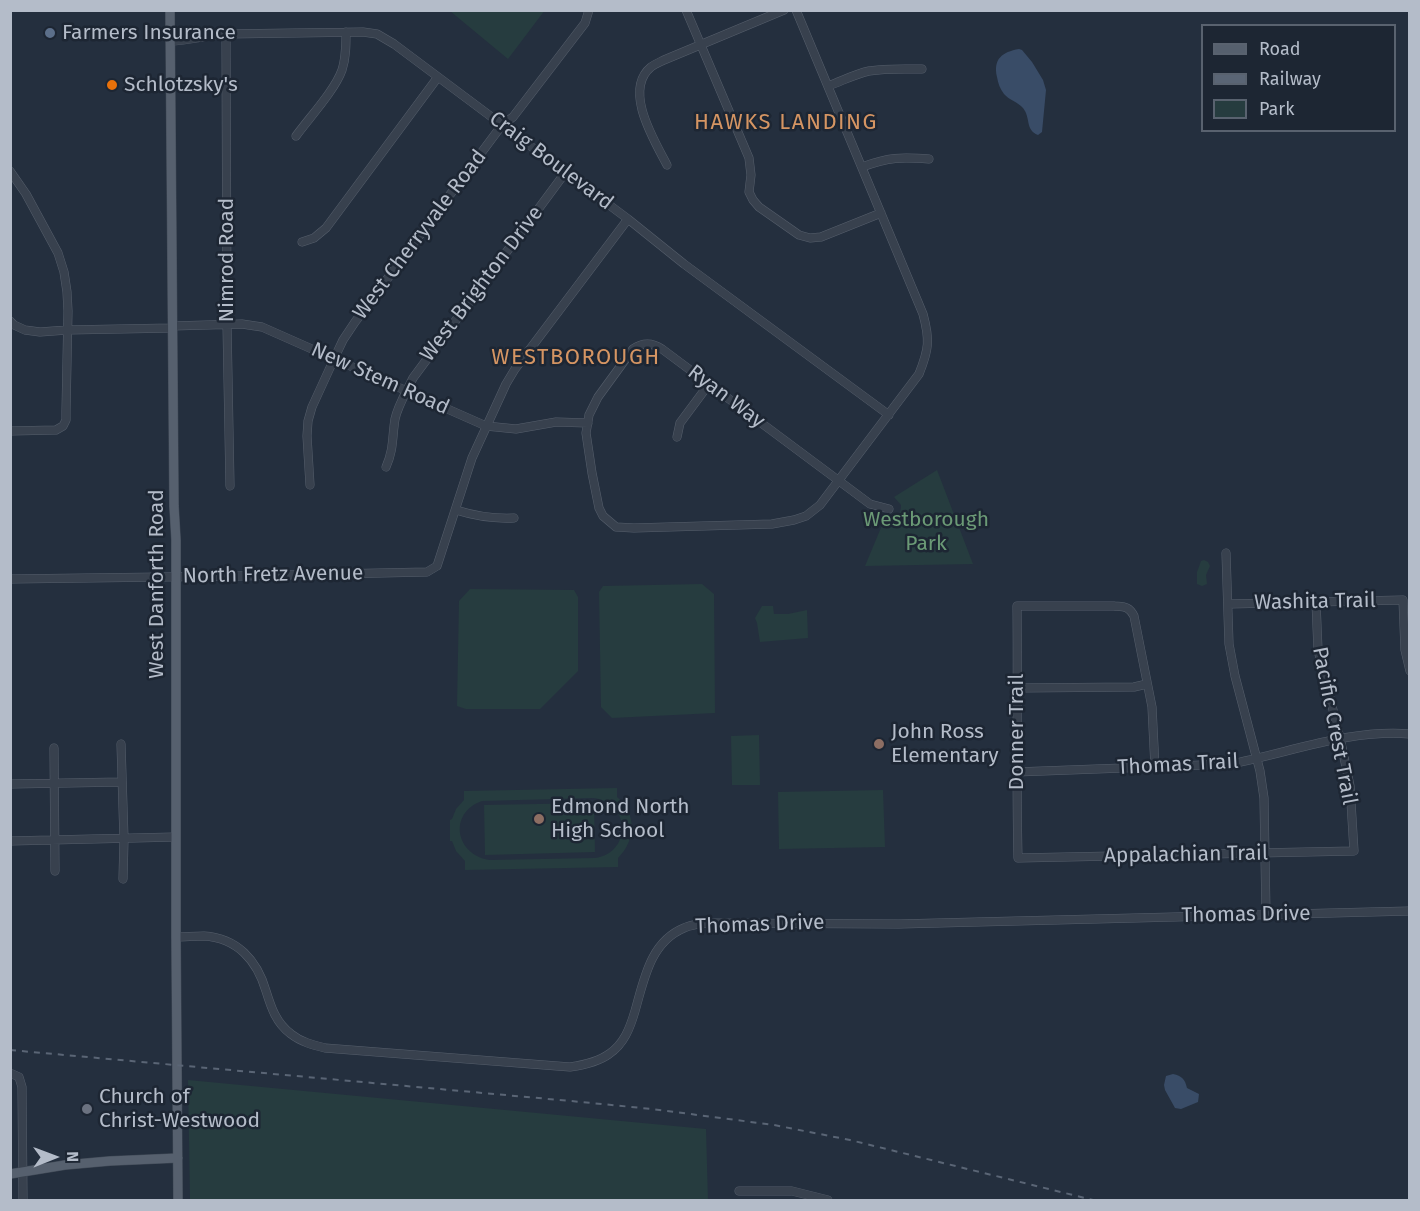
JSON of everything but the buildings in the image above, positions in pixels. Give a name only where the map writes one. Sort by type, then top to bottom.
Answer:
[{"type":"main road","name":"West Danforth Road","points":[[170,10],[176,577],[178,1200]]},
{"type":"main road","points":[[10,1174],[65,1165],[178,1158]]},
{"type":"street","name":"West Cherryvale Road","points":[[310,485],[308,422],[312,407],[343,340],[502,125],[513,117],[585,23],[589,10]]},
{"type":"street","points":[[686,10],[749,158],[750,192],[759,207],[800,235],[810,238],[821,237],[881,213]]},
{"type":"street","points":[[667,165],[643,113],[640,98],[644,75],[651,67],[664,60],[784,10]]},
{"type":"street","points":[[588,423],[587,442],[599,508],[608,521],[616,527],[760,524],[794,520],[806,516],[820,505],[919,374],[926,357],[928,344],[923,314],[796,10]]},
{"type":"street","name":"Craig Boulevard","points":[[170,41],[226,34],[346,32],[377,34],[394,44],[628,219],[684,264],[889,415]]},
{"type":"street","points":[[296,136],[338,81],[346,50],[346,32]]},
{"type":"street","name":"Nimrod Road","points":[[226,34],[230,486]]},
{"type":"street","points":[[828,86],[871,71],[922,69]]},
{"type":"street","points":[[302,242],[314,238],[326,228],[438,77]]},
{"type":"street","points":[[862,167],[883,159],[929,159]]},
{"type":"street","points":[[10,171],[26,194],[58,253],[68,292],[66,420],[63,426],[56,430],[10,431]]},
{"type":"street","name":"West Brighton Drive","points":[[386,467],[393,446],[396,417],[412,378],[565,173]]},
{"type":"street","points":[[514,518],[497,519],[456,510],[472,458],[515,369],[628,219]]},
{"type":"street","name":"New Stem Road","points":[[10,321],[25,330],[40,332],[227,324],[262,327],[486,426],[516,429],[556,422],[588,423]]},
{"type":"street","name":"Ryan Way","points":[[588,423],[597,397],[627,357],[638,346],[650,344],[657,346],[870,504],[889,509]]},
{"type":"street","points":[[677,437],[680,423],[709,384]]},
{"type":"street","name":"North Fretz Avenue","points":[[10,579],[427,572],[437,566],[456,510]]},
{"type":"street","points":[[1227,554],[1229,644],[1257,759],[1264,798],[1266,914]]},
{"type":"street","name":"Washita Trail","points":[[1228,604],[1403,600],[1405,650],[1410,671]]},
{"type":"street","name":"Pacific Crest Trail","points":[[1316,602],[1318,650],[1350,786],[1354,851]]},
{"type":"street","name":"Donner Trail","points":[[1018,858],[1017,606],[1114,606],[1131,610],[1147,684]]},
{"type":"street","points":[[1018,688],[1134,687],[1147,684],[1152,707],[1155,767]]},
{"type":"street","name":"Thomas Trail","points":[[1016,772],[1230,764],[1340,738],[1388,733],[1410,734]]},
{"type":"street","points":[[121,744],[123,879]]},
{"type":"street","points":[[54,748],[55,871]]},
{"type":"street","points":[[10,784],[122,782]]},
{"type":"street","points":[[10,841],[176,837]]},
{"type":"street","name":"Appalachian Trail","points":[[1018,858],[1354,851]]},
{"type":"street","name":"Thomas Drive","points":[[176,937],[206,936],[227,942],[244,952],[259,970],[274,1015],[291,1035],[305,1043],[325,1048],[570,1067],[598,1060],[618,1047],[630,1026],[648,966],[658,948],[685,927],[702,923],[899,924],[1410,911]]},
{"type":"street","points":[[10,1073],[19,1077],[22,1087],[23,1200]]},
{"type":"street","points":[[739,1191],[792,1191],[828,1200]]},
{"type":"green space","points":[[450,10],[545,10],[508,59],[450,11]]},
{"type":"green space","name":"Westborough Park","points":[[937,470],[973,564],[865,566],[885,518],[895,518],[900,512],[901,505],[894,497]]},
{"type":"green space","points":[[1204,560],[1210,566],[1206,575],[1207,584],[1202,586],[1197,584],[1197,572],[1201,561]]},
{"type":"green space","points":[[702,584],[714,594],[715,713],[612,718],[601,707],[599,592],[603,586]]},
{"type":"green space","points":[[470,589],[574,590],[578,597],[578,671],[540,709],[466,709],[457,706],[459,601]]},
{"type":"green space","points":[[762,606],[773,606],[774,614],[807,610],[808,638],[760,642],[755,618]]},
{"type":"green space","points":[[759,735],[760,785],[732,785],[731,736]]},
{"type":"green space","points":[[617,788],[617,797],[624,804],[631,819],[631,835],[618,858],[618,867],[465,870],[465,861],[450,841],[450,820],[464,800],[464,791]],"holes":[[[593,798],[615,808],[620,817],[621,838],[616,847],[607,854],[595,858],[490,860],[478,857],[469,850],[460,833],[460,824],[464,815],[471,807],[482,801]]]},
{"type":"green space","points":[[883,790],[885,847],[779,849],[778,792]]},
{"type":"green space","points":[[594,803],[595,852],[485,855],[484,805]]},
{"type":"green space","points":[[188,1080],[706,1129],[708,1200],[190,1200]]},
{"type":"water","points":[[1019,49],[1032,62],[1046,90],[1042,132],[1038,135],[1031,130],[1023,108],[1004,94],[997,79],[996,65],[1000,57]]},
{"type":"water","points":[[1173,1074],[1183,1078],[1187,1088],[1199,1094],[1198,1102],[1181,1109],[1175,1108],[1164,1085],[1166,1076]]},
{"type":"railway","points":[[10,1050],[571,1101],[774,1125],[850,1140],[1093,1200]]},
{"type":"place","name":"Farmers Insurance","points":[[50,33]]},
{"type":"place","name":"Schlotzsky's","points":[[112,85]]},
{"type":"place","name":"John Ross Elementary","points":[[879,744]]},
{"type":"place","name":"Edmond North High School","points":[[539,819]]},
{"type":"place","name":"Church of Christ-Westwood","points":[[87,1109]]},
{"type":"district","name":"HAWKS LANDING","points":[[786,123]]},
{"type":"district","name":"WESTBOROUGH","points":[[576,358]]}]
